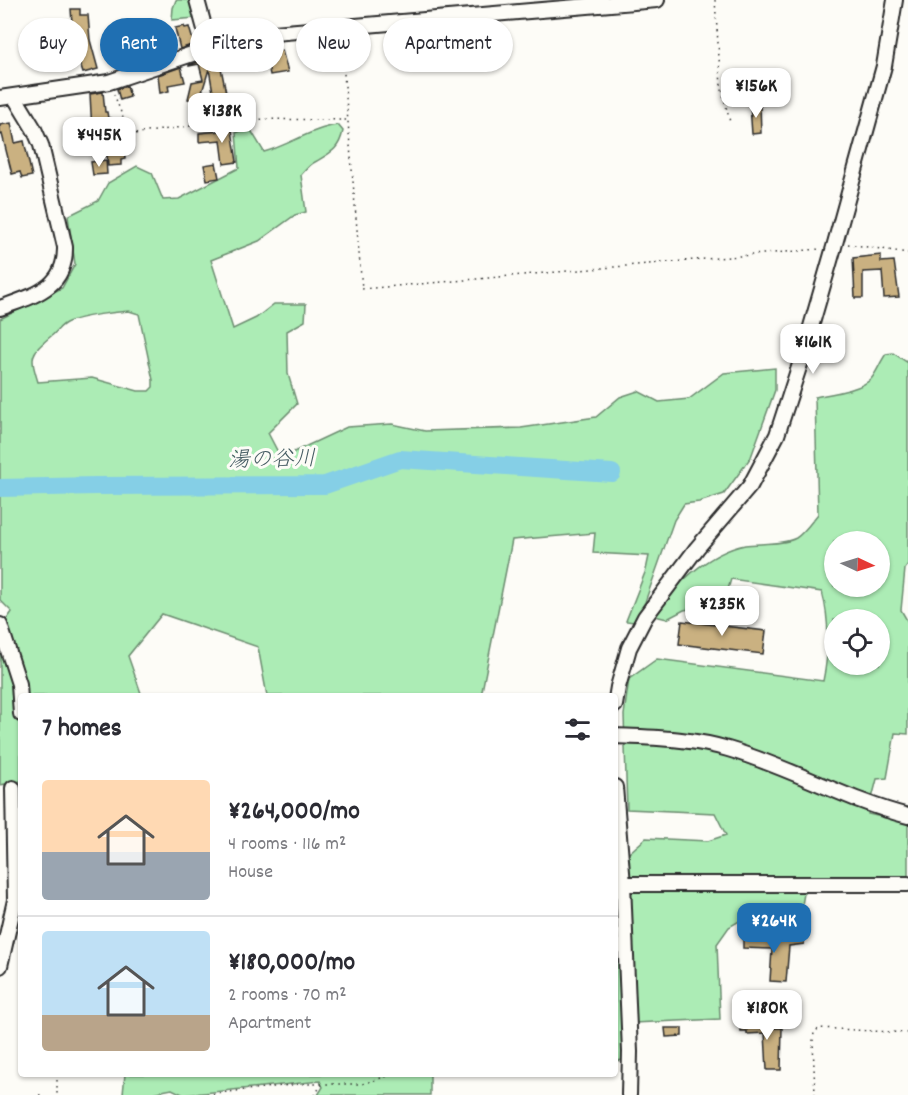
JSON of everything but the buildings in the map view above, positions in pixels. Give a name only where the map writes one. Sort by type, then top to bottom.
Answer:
[{"type":"street","points":[[197,0],[202,18]]},
{"type":"street","points":[[371,25],[657,0]]},
{"type":"street","points":[[618,693],[629,648],[645,616],[697,548],[750,486],[777,435],[835,245],[884,66],[895,0]]},
{"type":"street","points":[[7,97],[109,82],[190,55]]},
{"type":"street","points":[[0,308],[43,292],[63,270],[66,256],[41,145],[34,129],[7,97]]},
{"type":"street","points":[[0,626],[19,684],[20,693]]},
{"type":"street","points":[[618,736],[697,741],[727,748],[855,799],[908,816]]},
{"type":"street","points":[[0,966],[15,900],[11,788]]},
{"type":"street","points":[[618,824],[623,884],[630,1052],[629,1095]]},
{"type":"street","points":[[623,884],[908,884]]},
{"type":"path","points":[[715,0],[721,86],[730,122]]},
{"type":"path","points":[[344,72],[362,290],[835,245],[908,253]]},
{"type":"path","points":[[109,82],[128,131],[133,135],[241,120],[348,120]]},
{"type":"path","points":[[815,1095],[813,1040],[814,1033],[819,1028],[908,1033]]},
{"type":"path","points":[[57,1077],[57,1095]]},
{"type":"path","points":[[201,1095],[300,1084],[362,1084],[384,1077]]},
{"type":"path","points":[[314,1095],[322,1084]]},
{"type":"green space","points":[[176,0],[190,0],[196,18],[172,18]]},
{"type":"green space","points":[[338,125],[343,131],[339,143],[333,150],[301,175],[306,212],[295,215],[259,241],[211,260],[233,329],[256,318],[274,304],[306,304],[305,321],[287,331],[288,374],[297,404],[268,433],[281,458],[347,427],[392,424],[425,431],[521,428],[596,417],[620,397],[638,391],[659,402],[689,399],[724,373],[775,368],[775,390],[751,457],[724,494],[684,504],[674,520],[645,602],[634,622],[626,621],[646,570],[649,556],[593,553],[595,533],[512,540],[482,693],[266,693],[258,647],[162,614],[128,656],[141,693],[18,693],[18,782],[0,785],[0,629],[12,612],[0,600],[0,319],[62,288],[75,264],[68,216],[98,201],[108,183],[137,166],[152,173],[163,200],[179,199],[239,168],[236,133],[249,127],[264,152],[310,133]],"holes":[[[129,311],[139,314],[153,387],[149,391],[138,391],[92,378],[38,382],[33,361],[35,352],[43,343],[68,322],[107,313]]]},
{"type":"green space","points":[[893,353],[908,363],[908,565],[905,569],[901,610],[908,622],[908,734],[895,733],[887,778],[877,779],[868,814],[908,823],[908,880],[807,877],[800,916],[753,913],[729,927],[717,944],[720,1019],[633,1023],[624,1060],[618,1061],[618,853],[629,853],[646,838],[708,841],[726,835],[715,813],[627,809],[624,715],[629,679],[657,659],[823,681],[824,674],[890,675],[890,609],[825,609],[822,592],[731,579],[724,603],[684,610],[667,619],[655,616],[681,582],[718,555],[745,545],[791,540],[805,530],[818,514],[815,397],[860,386],[871,379],[886,354]]},
{"type":"green space","points":[[125,1077],[430,1077],[430,1095],[318,1095],[323,1087],[320,1081],[184,1095],[172,1089],[147,1094],[123,1094]]},
{"type":"waterway","name":"湯の谷川","points":[[0,488],[325,485],[400,459],[612,473]]}]
